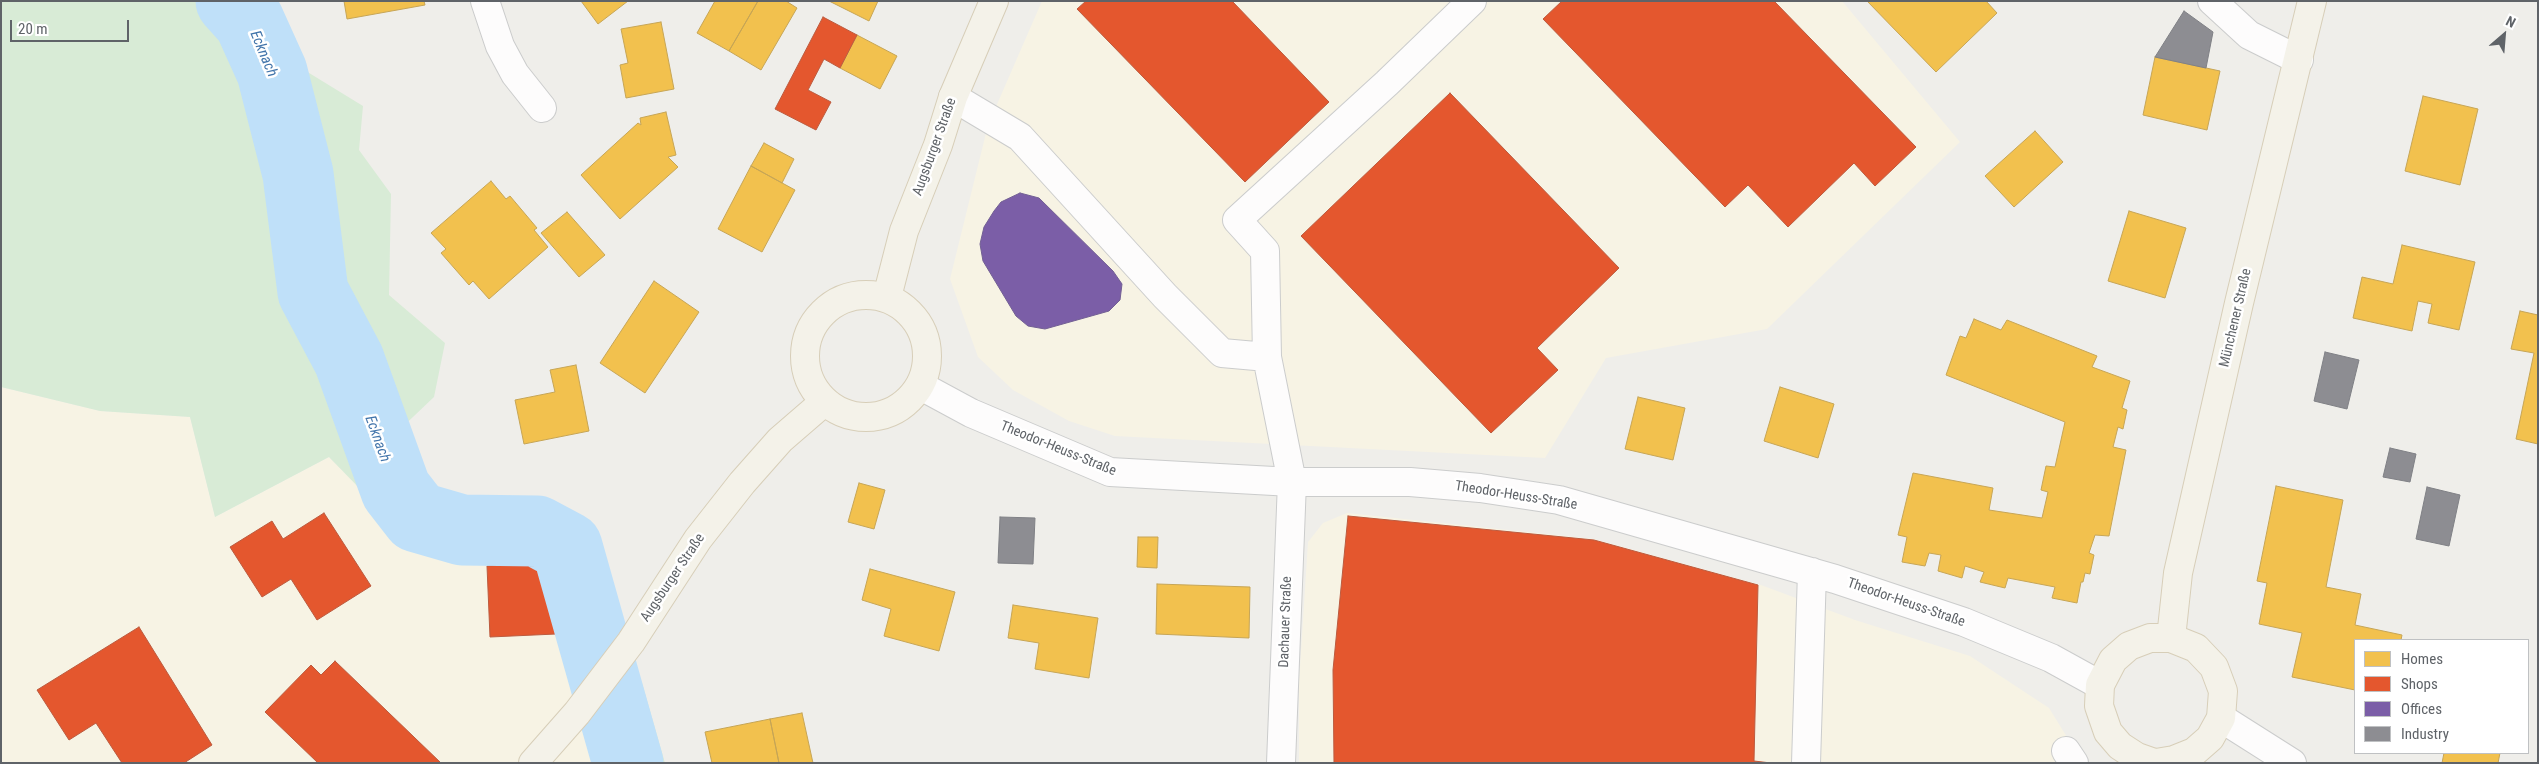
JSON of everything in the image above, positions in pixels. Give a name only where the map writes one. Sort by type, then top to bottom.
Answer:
[{"type":"main road","name":"Augsburger Straße","points":[[888,297],[904,231],[938,145],[953,97],[994,1]]},
{"type":"main road","name":"Münchener Straße","points":[[2172,638],[2178,573],[2239,303],[2312,1]]},
{"type":"main road","points":[[873,294],[888,297],[918,321],[927,344],[927,370],[921,386],[902,406],[883,416],[860,417],[841,411],[824,402],[812,386],[805,366],[806,342],[816,320],[830,305],[852,295],[873,294]]},
{"type":"main road","name":"Augsburger Straße","points":[[533,763],[577,713],[631,642],[698,539],[736,490],[780,440],[824,402]]},
{"type":"main road","points":[[2150,638],[2172,638],[2196,648],[2214,667],[2223,691],[2221,718],[2210,738],[2194,752],[2174,760],[2155,763],[2136,757],[2120,746],[2108,732],[2099,706],[2100,685],[2113,660],[2129,646],[2150,638]]},
{"type":"street","points":[[485,1],[500,46],[511,67],[542,108]]},
{"type":"street","name":"Dachauer Straße","points":[[1281,763],[1292,482],[1267,357],[1265,251],[1237,220],[1387,83],[1472,1]]},
{"type":"street","points":[[2212,1],[2249,35],[2299,60]]},
{"type":"street","points":[[953,97],[1020,138],[1166,296],[1222,353],[1267,357]]},
{"type":"street","name":"Theodor-Heuss-Straße","points":[[921,386],[978,417],[1110,472],[1292,482],[1410,482],[1480,488],[1559,500],[1812,572],[1964,622],[2052,658],[2100,685]]},
{"type":"street","points":[[1806,763],[1812,572]]},
{"type":"street","points":[[2221,718],[2292,763]]},
{"type":"shaded area","points":[[1042,1],[1842,1],[1960,142],[1767,329],[1606,358],[1545,458],[1115,436],[1069,421],[1013,390],[978,357],[950,279],[988,125]]},
{"type":"shaded area","points":[[1,387],[100,411],[190,417],[215,517],[329,457],[403,533],[464,546],[538,541],[552,549],[578,638],[598,763],[1,763]]},
{"type":"shaded area","points":[[1347,513],[1594,539],[1761,585],[1855,620],[1970,656],[2049,708],[2083,763],[1299,763],[1299,682],[1308,542],[1323,523]]},
{"type":"green space","points":[[1,1],[265,1],[275,15],[283,57],[363,106],[359,150],[391,194],[389,295],[445,343],[434,397],[394,435],[402,474],[419,499],[469,519],[550,517],[570,529],[602,613],[578,638],[552,549],[538,541],[464,546],[403,533],[329,457],[215,517],[190,417],[100,411],[1,387]]},
{"type":"green space","points":[[642,683],[665,763],[598,763],[593,743]]},
{"type":"building: Homes","points":[[344,1],[424,1],[425,5],[347,19]]},
{"type":"building: Homes","points":[[581,1],[628,1],[598,24]]},
{"type":"building: Homes","points":[[715,1],[758,1],[729,51],[697,33]]},
{"type":"building: Homes","points":[[758,1],[786,1],[797,8],[761,70],[729,51]]},
{"type":"building: Homes","points":[[829,1],[878,1],[869,21]]},
{"type":"building: Homes","points":[[1867,1],[1986,1],[1997,13],[1936,72]]},
{"type":"building: Homes","points":[[661,22],[674,89],[626,98],[620,65],[628,63],[621,29]]},
{"type":"building: Homes","points":[[857,35],[897,56],[880,89],[840,68]]},
{"type":"building: Homes","points":[[2155,57],[2220,71],[2207,130],[2143,115]]},
{"type":"building: Homes","points":[[2423,96],[2478,109],[2460,185],[2405,171]]},
{"type":"building: Homes","points":[[666,112],[676,155],[668,157],[678,167],[620,219],[581,175],[638,123],[641,125],[640,118]]},
{"type":"building: Homes","points":[[2035,131],[2063,162],[2014,207],[1985,176]]},
{"type":"building: Homes","points":[[764,143],[794,159],[782,183],[751,166]]},
{"type":"building: Homes","points":[[751,166],[795,190],[762,252],[718,229]]},
{"type":"building: Homes","points":[[491,181],[506,199],[510,196],[537,228],[534,230],[548,247],[489,299],[473,281],[469,285],[441,253],[446,249],[431,233]]},
{"type":"building: Homes","points":[[2129,211],[2186,228],[2165,298],[2108,281]]},
{"type":"building: Homes","points":[[567,212],[605,255],[579,277],[541,233]]},
{"type":"building: Homes","points":[[2402,245],[2475,262],[2459,330],[2428,323],[2432,304],[2418,301],[2412,331],[2353,318],[2362,277],[2393,284]]},
{"type":"building: Homes","points":[[654,281],[699,312],[645,393],[600,363]]},
{"type":"building: Homes","points":[[2520,311],[2538,315],[2538,444],[2516,439],[2534,353],[2511,349]]},
{"type":"building: Homes","points":[[1974,319],[2001,330],[2007,320],[2097,356],[2092,367],[2130,381],[2122,408],[2127,410],[2123,429],[2118,427],[2113,447],[2126,450],[2109,536],[2095,535],[2089,553],[2094,555],[2090,574],[2085,573],[2083,582],[2081,582],[2077,603],[2052,598],[2055,587],[2008,578],[2005,588],[1980,582],[1984,572],[1965,566],[1962,578],[1938,571],[1941,555],[1929,553],[1925,566],[1902,562],[1907,537],[1898,535],[1913,473],[1993,488],[1989,510],[2042,518],[2048,492],[2041,490],[2046,466],[2055,467],[2065,422],[1946,375],[1960,336],[1966,338]]},
{"type":"building: Homes","points":[[576,365],[589,431],[524,444],[515,400],[555,392],[550,370]]},
{"type":"building: Homes","points":[[1780,387],[1834,404],[1818,458],[1764,441]]},
{"type":"building: Homes","points":[[1638,397],[1685,408],[1673,460],[1625,449]]},
{"type":"building: Homes","points":[[859,483],[885,490],[874,529],[848,522]]},
{"type":"building: Homes","points":[[2276,486],[2343,500],[2326,587],[2361,594],[2355,625],[2402,635],[2401,639],[2354,639],[2354,690],[2292,677],[2302,633],[2259,624],[2267,583],[2257,581]]},
{"type":"building: Homes","points":[[1138,537],[1158,537],[1157,568],[1137,567]]},
{"type":"building: Homes","points":[[870,569],[955,592],[939,651],[884,636],[891,609],[862,600]]},
{"type":"building: Homes","points":[[1157,584],[1250,587],[1249,638],[1156,634]]},
{"type":"building: Homes","points":[[1013,605],[1098,618],[1089,678],[1035,669],[1039,643],[1008,638]]},
{"type":"building: Homes","points":[[802,713],[813,763],[779,763],[770,719]]},
{"type":"building: Homes","points":[[770,719],[779,763],[712,763],[705,732]]},
{"type":"building: Homes","points":[[2444,754],[2500,754],[2498,763],[2442,763]]},
{"type":"building: Shops","points":[[1086,1],[1232,1],[1329,102],[1245,182],[1077,9]]},
{"type":"building: Shops","points":[[1562,1],[1774,1],[1916,147],[1875,186],[1854,163],[1788,227],[1748,185],[1725,207],[1543,19]]},
{"type":"building: Shops","points":[[823,17],[857,35],[840,68],[824,59],[808,90],[831,102],[816,130],[775,109]]},
{"type":"building: Shops","points":[[1450,93],[1619,268],[1537,348],[1558,370],[1491,433],[1301,236]]},
{"type":"building: Shops","points":[[324,513],[371,586],[317,620],[291,579],[262,597],[230,547],[272,521],[283,539]]},
{"type":"building: Shops","points":[[1348,516],[1594,540],[1758,585],[1754,761],[1771,763],[1334,763],[1333,670]]},
{"type":"building: Shops","points":[[537,544],[538,564],[553,563],[556,634],[490,637],[487,566],[501,565],[500,546]]},
{"type":"building: Shops","points":[[139,627],[212,745],[184,763],[122,763],[96,723],[69,740],[37,690]]},
{"type":"building: Shops","points":[[335,661],[441,763],[318,763],[265,712],[311,665],[321,675]]},
{"type":"building: Offices","points":[[1020,193],[1039,198],[1113,271],[1122,284],[1120,300],[1109,311],[1045,329],[1028,326],[1016,316],[983,261],[980,244],[984,227],[1001,202]]},
{"type":"building: Industry","points":[[2184,11],[2213,32],[2206,68],[2155,57]]},
{"type":"building: Industry","points":[[2325,352],[2359,360],[2347,409],[2314,401]]},
{"type":"building: Industry","points":[[2390,448],[2416,454],[2410,482],[2383,477]]},
{"type":"building: Industry","points":[[2427,487],[2460,495],[2449,546],[2416,539]]},
{"type":"building: Industry","points":[[1000,517],[1035,518],[1033,564],[998,563]]},
{"type":"waterway","name":"Ecknach","points":[[231,1],[249,21],[272,72],[298,174],[313,292],[349,360],[396,490],[417,517],[462,530],[537,531],[567,547],[628,763]]}]
